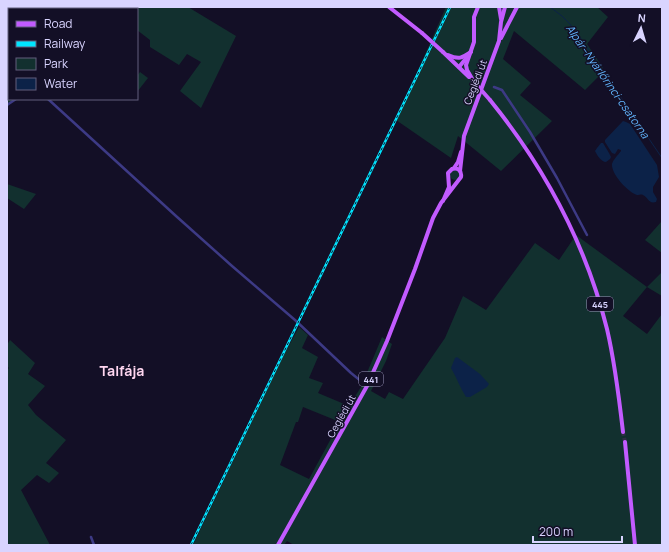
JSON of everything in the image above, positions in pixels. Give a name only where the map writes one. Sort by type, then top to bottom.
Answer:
[{"type":"main road","name":"445","points":[[389,7],[445,53],[490,100],[535,161],[558,202],[581,250],[599,300],[607,329],[618,383],[623,432]]},
{"type":"main road","points":[[474,83],[466,65],[474,42],[474,17],[478,7]]},
{"type":"main road","name":"Ceglédi út","points":[[499,7],[501,22]]},
{"type":"main road","name":"Ceglédi út","points":[[454,168],[458,162],[466,129],[499,42],[501,22],[505,7]]},
{"type":"main road","points":[[499,42],[517,7]]},
{"type":"main road","points":[[445,53],[455,58],[459,58],[471,52]]},
{"type":"main road","points":[[459,67],[471,52]]},
{"type":"main road","name":"Ceglédi út","points":[[460,171],[462,148]]},
{"type":"main road","points":[[454,168],[460,171]]},
{"type":"main road","name":"441","points":[[449,179],[448,173],[454,168]]},
{"type":"main road","name":"441","points":[[458,181],[462,176],[460,171]]},
{"type":"main road","points":[[449,179],[453,182],[458,181]]},
{"type":"main road","name":"Ceglédi út","points":[[443,201],[449,187],[449,179]]},
{"type":"main road","name":"Ceglédi út","points":[[278,545],[367,386],[395,320],[433,218],[443,201],[458,181]]},
{"type":"main road","points":[[624,442],[635,545]]},
{"type":"street","points":[[494,87],[502,90],[530,132],[557,178],[587,235]]},
{"type":"street","points":[[49,100],[176,216],[295,320],[351,373],[367,386]]},
{"type":"street","points":[[91,537],[94,545]]},
{"type":"green space","points":[[188,7],[236,36],[201,108],[180,91],[201,62],[187,54],[179,65],[150,47],[150,40],[138,31],[138,8],[126,8]]},
{"type":"green space","points":[[446,7],[597,7],[608,17],[587,44],[603,68],[599,76],[585,90],[514,31],[503,59],[531,83],[520,95],[552,121],[501,171],[458,136],[451,158],[396,120]]},
{"type":"green space","points":[[7,59],[8,100],[14,100],[7,107]]},
{"type":"green space","points":[[140,72],[148,78],[138,91],[138,75]]},
{"type":"green space","points":[[453,170],[457,170],[459,171],[459,179],[453,180],[450,177],[450,173]]},
{"type":"green space","points":[[7,184],[36,194],[24,209],[7,198]]},
{"type":"green space","points":[[662,221],[662,253],[645,240]]},
{"type":"green space","points":[[576,235],[647,287],[623,316],[647,334],[662,314],[662,545],[294,545],[287,541],[284,545],[193,545],[283,356],[299,327],[308,335],[302,348],[318,357],[309,378],[323,383],[318,393],[349,406],[361,387],[382,337],[392,344],[386,361],[371,391],[385,399],[389,392],[403,399],[445,338],[463,296],[486,310],[535,243],[559,260]],"holes":[[[303,407],[340,422],[309,479],[280,465]]]},
{"type":"green space","points":[[662,272],[662,296],[647,287]]},
{"type":"green space","points":[[10,340],[35,363],[28,374],[45,386],[28,405],[36,415],[66,440],[46,463],[59,473],[49,483],[37,475],[21,490],[50,545],[7,545],[7,370],[9,368],[7,366],[7,345]]},
{"type":"water","points":[[623,121],[630,124],[657,165],[659,177],[653,187],[653,192],[657,199],[656,202],[650,201],[645,196],[633,193],[614,173],[612,164],[621,150],[618,149],[615,154],[612,153],[605,140]]},
{"type":"water","points":[[601,143],[603,143],[611,157],[606,162],[601,160],[595,151]]},
{"type":"water","points":[[457,357],[480,374],[489,384],[487,387],[470,397],[466,397],[451,368],[455,358]]},
{"type":"waterway","name":"Alpár–Nyárlőrinci-csatorna","points":[[550,7],[570,24],[582,40],[662,158]]},
{"type":"tunnel","points":[[623,432],[625,442]]},
{"type":"railway","points":[[191,545],[450,7]]},
{"type":"district","name":"Talfája","points":[[122,370]]}]
